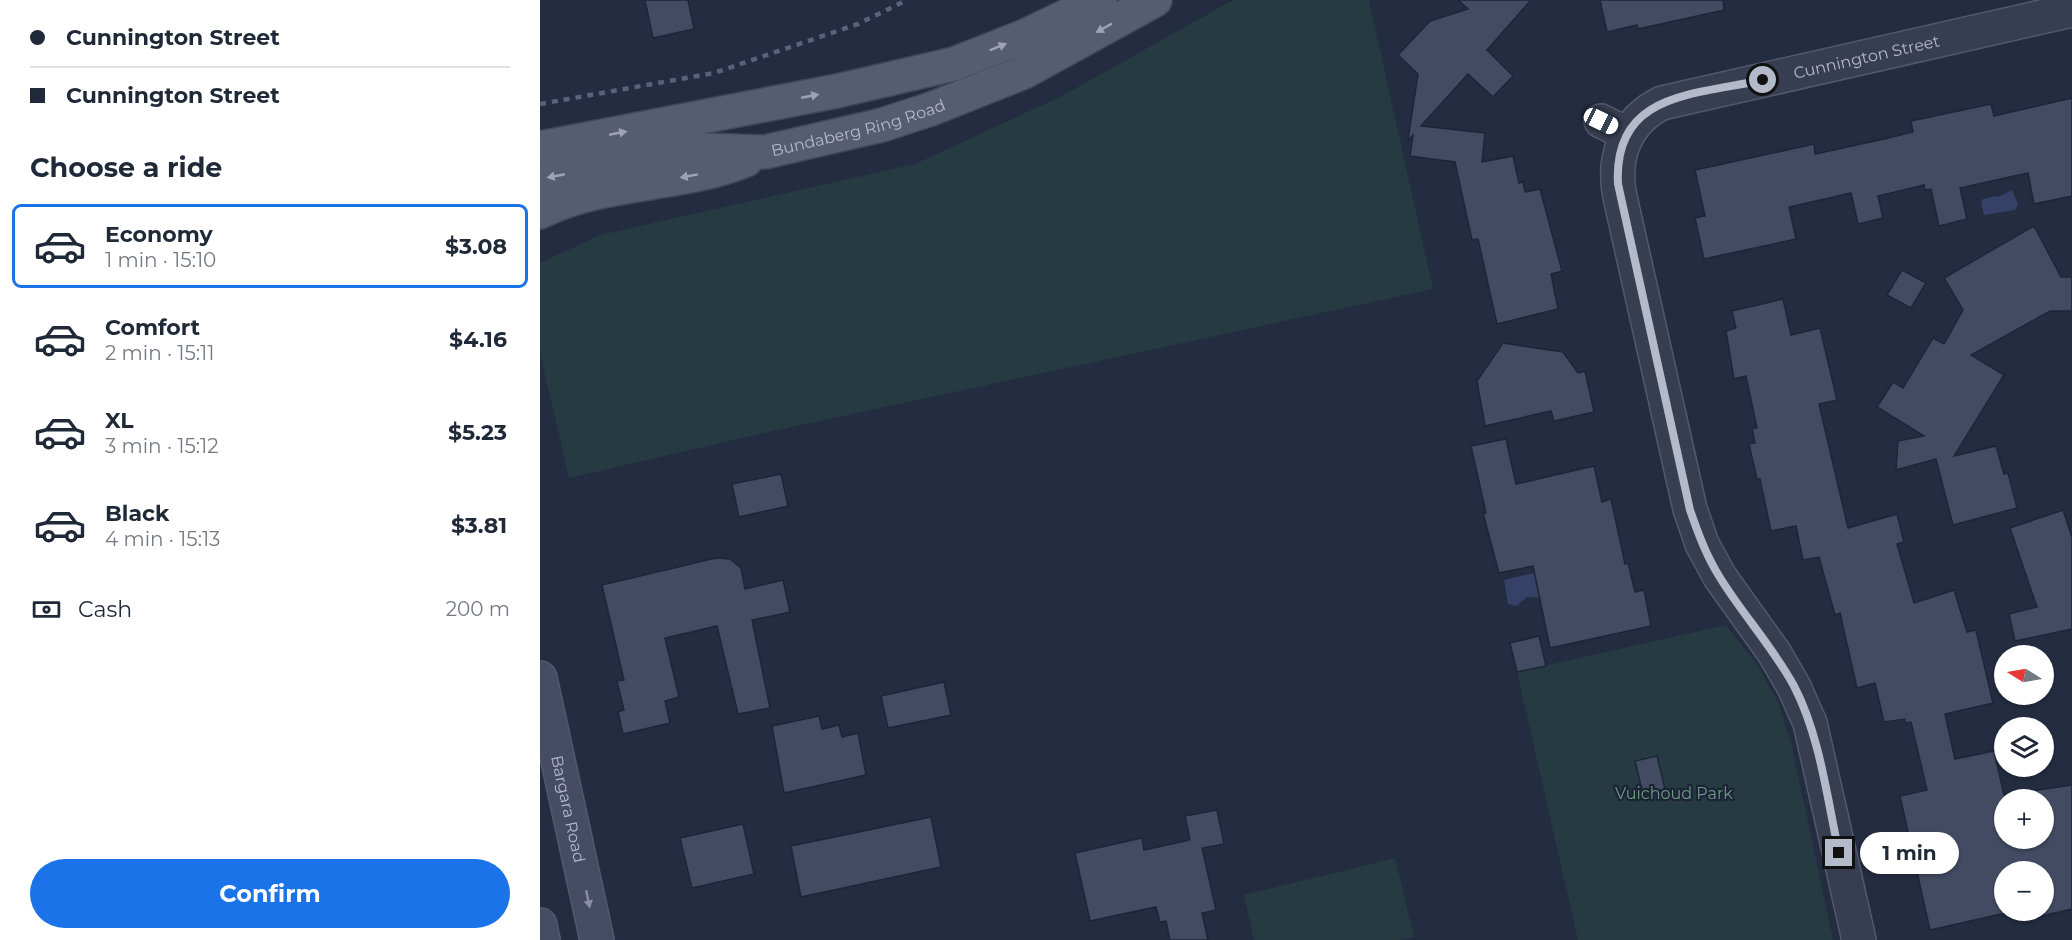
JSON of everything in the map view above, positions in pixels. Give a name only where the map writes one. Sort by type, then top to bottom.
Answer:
[{"type":"main road","points":[[549,144],[837,91],[954,64],[1025,36],[1100,0]]},
{"type":"main road","name":"Bundaberg Ring Road","points":[[540,179],[696,150],[765,152],[882,125],[1024,72],[1155,0]]},
{"type":"main road","points":[[540,212],[570,198],[721,170],[765,152]]},
{"type":"main road","name":"Bargara Road","points":[[540,678],[597,940]]},
{"type":"main road","points":[[540,925],[543,940]]},
{"type":"street","name":"Cunnington Street","points":[[1859,940],[1810,723],[1794,687],[1775,654],[1720,577],[1702,544],[1690,510],[1618,184],[1614,127],[1662,103],[2072,10]]},
{"type":"green space","points":[[1233,0],[1369,0],[1433,289],[773,431],[569,478],[540,353],[540,263],[600,235],[915,164],[1062,96]]},
{"type":"green space","name":"Vuichoud Park","points":[[1726,625],[1758,666],[1778,702],[1792,747],[1833,940],[1578,940],[1517,672]]},
{"type":"green space","points":[[1395,858],[1414,937],[1400,940],[1254,940],[1244,895]]},
{"type":"water","points":[[2012,190],[2018,205],[2015,210],[1984,215],[1981,202],[1983,199],[1998,197]]},
{"type":"water","points":[[1538,572],[1541,598],[1527,597],[1516,606],[1508,604],[1504,580]]},
{"type":"building","points":[[645,0],[688,0],[694,29],[653,38]]},
{"type":"building","points":[[1458,0],[1531,0],[1487,50],[1513,76],[1493,97],[1468,74],[1421,126],[1485,133],[1482,162],[1513,156],[1519,183],[1523,182],[1525,192],[1540,189],[1562,271],[1551,274],[1558,309],[1497,324],[1478,239],[1472,240],[1455,162],[1410,156],[1413,135],[1408,140],[1418,74],[1398,55],[1430,21],[1468,9]]},
{"type":"building","points":[[1600,0],[1723,0],[1724,10],[1638,29],[1637,25],[1607,32]]},
{"type":"building","points":[[2072,98],[2072,196],[2034,204],[2028,173],[1960,188],[1967,219],[1939,226],[1931,189],[1925,190],[1924,185],[1878,196],[1883,218],[1858,224],[1851,193],[1789,207],[1796,239],[1704,259],[1695,218],[1705,216],[1695,170],[1814,144],[1815,154],[1884,139],[1913,132],[1911,121],[1991,104],[1994,116]]},
{"type":"building","points":[[2034,226],[2061,277],[2072,277],[2072,311],[2050,311],[1971,355],[2004,375],[1954,456],[1996,446],[2004,474],[2008,473],[2017,508],[1953,525],[1936,459],[1896,470],[1898,441],[1924,436],[1877,407],[1893,382],[1903,388],[1933,338],[1944,344],[1963,310],[1944,278]]},
{"type":"building","points":[[1902,270],[1926,283],[1911,308],[1887,295]]},
{"type":"building","points":[[1783,299],[1791,335],[1820,328],[1837,400],[1819,404],[1848,528],[1897,514],[1904,542],[1897,544],[1914,603],[1954,590],[1967,632],[1976,630],[1993,703],[1945,714],[1955,759],[1994,751],[1994,777],[2000,777],[2003,789],[1994,789],[1994,849],[2054,849],[2054,789],[2045,789],[2072,785],[2072,909],[2054,913],[2054,861],[1994,861],[1994,916],[1930,930],[1900,796],[1927,790],[1911,722],[1905,723],[1905,719],[1884,722],[1875,683],[1857,688],[1840,613],[1835,615],[1819,557],[1803,560],[1796,526],[1771,531],[1760,479],[1757,479],[1749,444],[1755,443],[1752,429],[1757,428],[1746,376],[1734,379],[1726,331],[1736,328],[1732,311]]},
{"type":"building","points":[[1503,343],[1563,352],[1578,373],[1585,371],[1594,412],[1554,421],[1551,411],[1485,426],[1477,381]]},
{"type":"building","points":[[1506,439],[1516,484],[1594,466],[1602,502],[1611,499],[1625,564],[1628,563],[1635,592],[1644,590],[1651,626],[1550,648],[1533,566],[1499,573],[1483,513],[1486,513],[1471,446]]},
{"type":"building","points":[[781,474],[788,506],[739,517],[732,484]]},
{"type":"building","points":[[2063,510],[2072,537],[2072,629],[2015,641],[2009,614],[2037,607],[2010,528]]},
{"type":"building","points":[[716,558],[730,559],[741,568],[745,589],[783,580],[790,612],[752,620],[770,708],[738,714],[717,626],[665,638],[679,697],[665,701],[670,723],[623,734],[618,712],[624,710],[617,681],[624,680],[602,585]]},
{"type":"building","points":[[1539,636],[1546,666],[1517,672],[1510,643]]},
{"type":"building","points":[[944,682],[951,715],[888,728],[881,696]]},
{"type":"building","points":[[819,716],[822,729],[839,725],[842,737],[858,733],[866,775],[784,793],[772,726]]},
{"type":"building","points":[[1657,756],[1665,789],[1643,794],[1635,761]]},
{"type":"building","points":[[1217,810],[1224,844],[1202,848],[1216,910],[1202,913],[1208,940],[1170,940],[1166,921],[1160,922],[1156,907],[1090,921],[1075,853],[1142,838],[1144,850],[1190,840],[1185,816]]},
{"type":"building","points":[[931,817],[941,867],[801,897],[791,846]]},
{"type":"building","points":[[743,824],[754,874],[692,888],[680,838]]},
{"type":"railway","points":[[540,104],[714,73],[858,24],[907,0]]},
{"type":"route","points":[[1763,80],[1677,99],[1648,110],[1635,121],[1627,134],[1617,165],[1618,184],[1690,510],[1702,544],[1720,577],[1775,654],[1794,687],[1810,723],[1839,853]]}]
